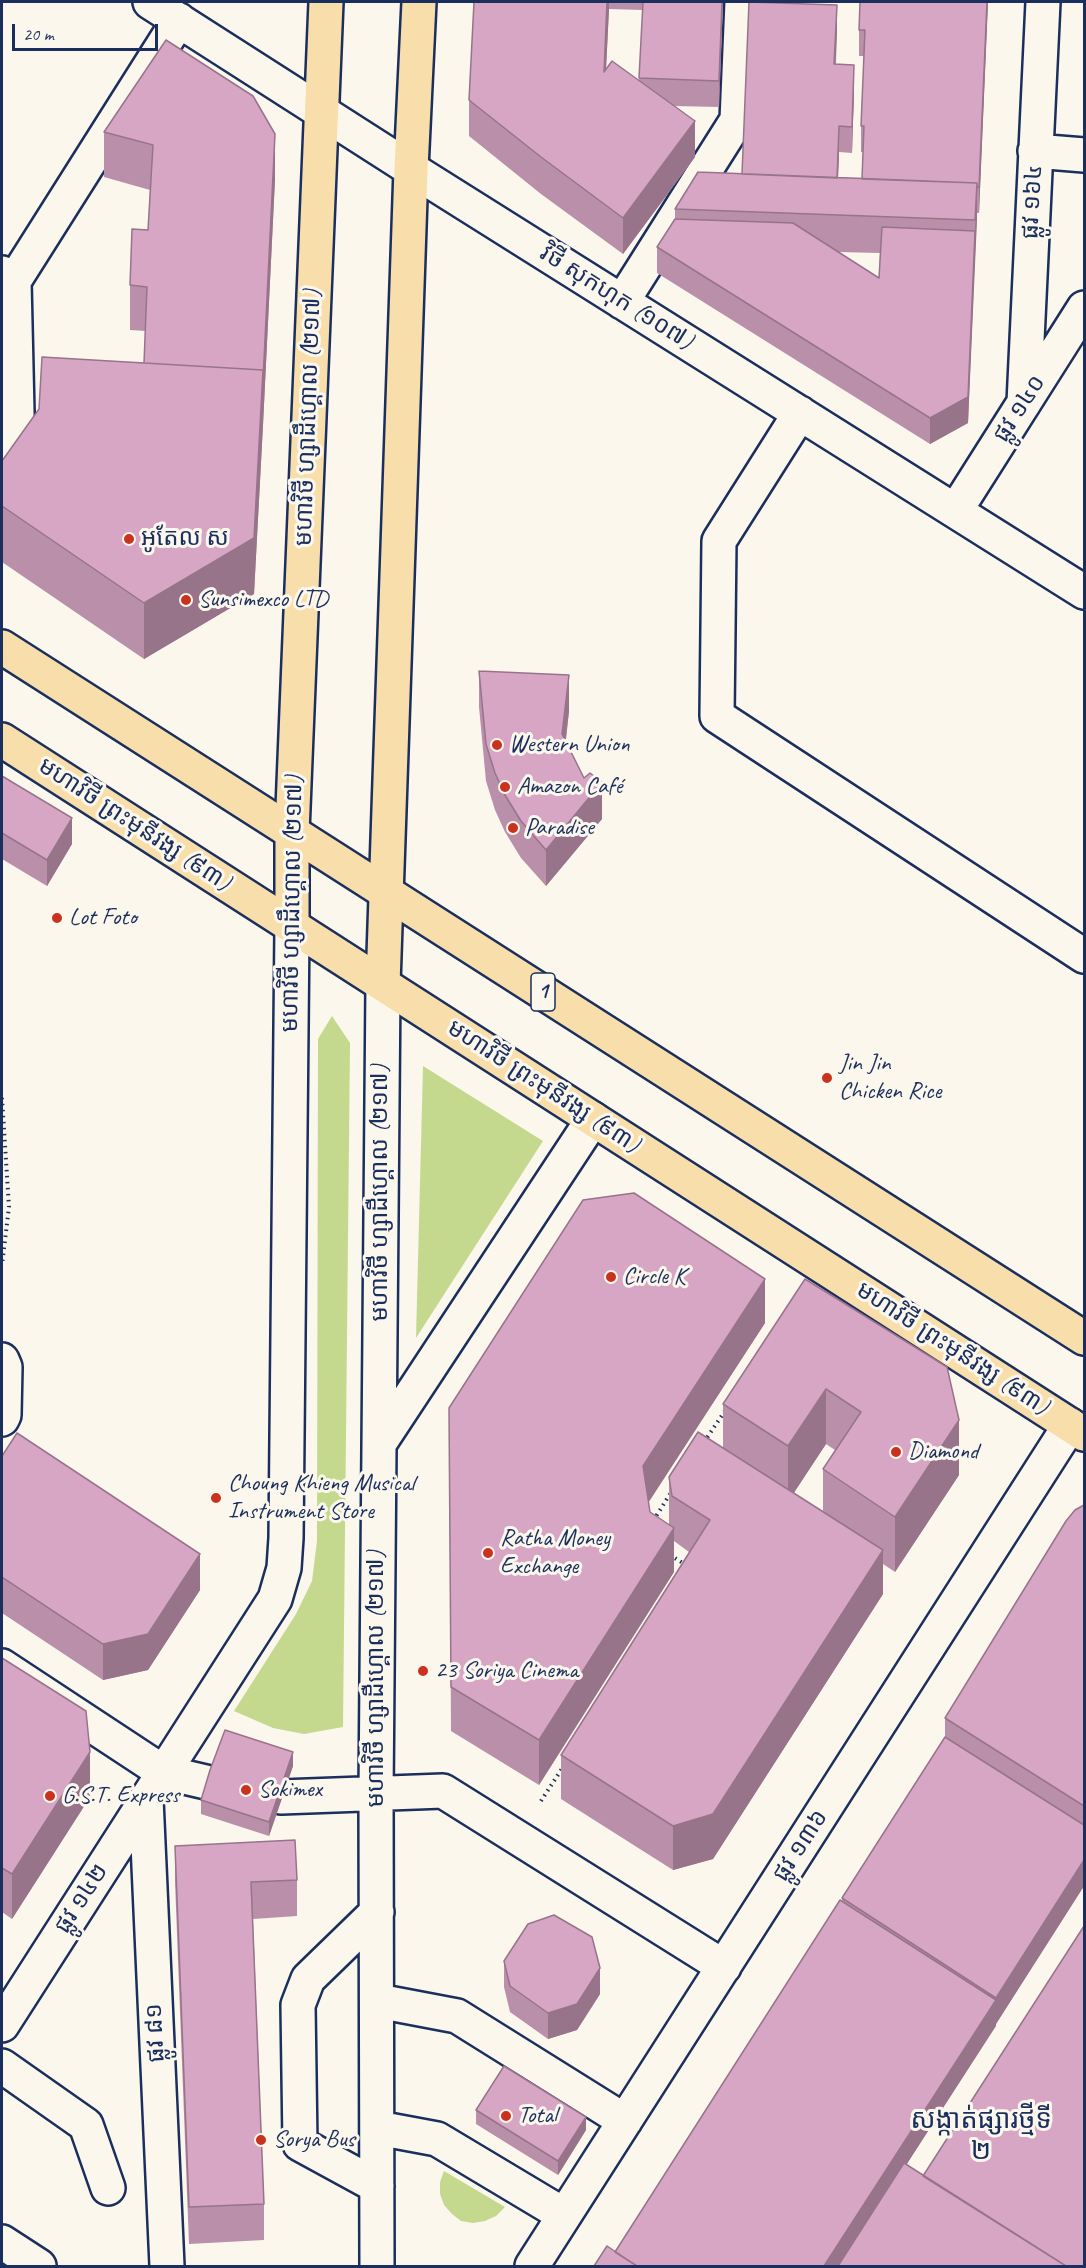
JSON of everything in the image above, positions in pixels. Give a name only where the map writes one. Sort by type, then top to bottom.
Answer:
[{"type":"main road","name":"មហាវិថី ហ្សាដឹហ្គោល (២១៧)","points":[[292,926],[292,832],[326,2]]},
{"type":"main road","points":[[383,984],[411,169],[419,2]]},
{"type":"main road","name":"1","points":[[2,647],[1084,1338]]},
{"type":"main road","name":"មហាវិថី ព្រះមុនីវង្ស (៩៣)","points":[[2,740],[1077,1430]]},
{"type":"street","name":"វិថី សុកហុក (១០៧)","points":[[150,2],[1084,592]]},
{"type":"street","points":[[622,302],[737,120],[742,2]]},
{"type":"street","name":"ផ្លូវ ១៦៤","points":[[1024,403],[1042,2]]},
{"type":"street","points":[[2,480],[18,456],[8,277],[179,20]]},
{"type":"street","points":[[1035,151],[1084,155]]},
{"type":"street","name":"ផ្លូវ ១៤០","points":[[956,510],[1084,308]]},
{"type":"street","points":[[800,413],[720,541],[717,716],[1084,956]]},
{"type":"street","name":"មហាវិថី ហ្សាដឹហ្គោល (២១៧)","points":[[154,1786],[275,1599],[284,1568],[292,926]]},
{"type":"street","name":"មហាវិថី ហ្សាដឺហ្គោល (២១៧)","points":[[377,2252],[376,1794],[383,984]]},
{"type":"street","points":[[379,1444],[593,1119]]},
{"type":"street","points":[[2,1360],[5,1367],[2,1419]]},
{"type":"street","name":"ផ្លូវ ១៣៦","points":[[532,2266],[724,1966],[1077,1430]]},
{"type":"street","points":[[2,1666],[154,1786],[210,1784]]},
{"type":"street","name":"ផ្លូវ ១៤២","points":[[2,2025],[154,1786]]},
{"type":"street","name":"ផ្លូវ ៨១","points":[[154,1786],[167,2266]]},
{"type":"street","points":[[281,1797],[443,1791],[724,1966]]},
{"type":"street","points":[[377,1912],[308,1978],[298,2005],[300,2144],[377,2186]]},
{"type":"street","points":[[378,2001],[457,2016],[625,2121]]},
{"type":"street","points":[[2,2066],[86,2126],[108,2188]]},
{"type":"street","points":[[378,2128],[437,2139],[564,2215]]},
{"type":"street","points":[[2,2242],[39,2266]]},
{"type":"street","points":[[354,2266],[377,2252]]},
{"type":"path","points":[[2,1098],[9,1207],[2,1265]]},
{"type":"path","points":[[699,1450],[731,1401]]},
{"type":"path","points":[[656,1528],[655,1518],[674,1489]]},
{"type":"path","points":[[667,1553],[690,1568]]},
{"type":"path","points":[[517,1838],[568,1758]]},
{"type":"green space","points":[[332,1016],[350,1043],[343,1727],[304,1734],[273,1728],[234,1711],[296,1614],[312,1581],[317,1541],[318,1039]]},
{"type":"green space","points":[[423,1066],[543,1141],[416,1338]]},
{"type":"green space","points":[[444,2171],[505,2207],[496,2216],[485,2221],[473,2223],[461,2221],[444,2205],[440,2194],[440,2182]]},
{"type":"building","points":[[474,2],[607,2],[604,72],[612,61],[695,121],[623,218],[469,100]]},
{"type":"building","points":[[643,2],[722,2],[719,81],[639,78]]},
{"type":"building","points":[[749,2],[837,5],[834,64],[854,65],[852,127],[839,126],[837,178],[742,174]]},
{"type":"building","points":[[860,2],[987,2],[979,187],[977,183],[862,179],[864,126],[861,126],[865,30],[859,30]]},
{"type":"building","points":[[166,40],[253,96],[275,134],[263,380],[263,370],[144,363],[147,287],[130,285],[132,229],[148,230],[153,145],[104,132]]},
{"type":"building","points":[[698,172],[977,183],[975,220],[675,209]]},
{"type":"building","points":[[675,219],[793,223],[879,278],[882,227],[975,231],[968,397],[930,418],[657,247]]},
{"type":"building","name":"អូតែល ស","points":[[42,357],[263,370],[254,538],[144,603],[2,506],[2,461],[39,409]]},
{"type":"building","points":[[479,671],[569,675],[562,734],[584,778],[590,773],[602,782],[546,850],[521,821],[495,773],[486,744]]},
{"type":"building","points":[[2,776],[72,818],[47,860],[2,833]]},
{"type":"building","points":[[634,1193],[765,1279],[643,1466],[650,1512],[674,1528],[539,1740],[451,1687],[449,1408],[583,1200]]},
{"type":"building","points":[[805,1279],[947,1367],[959,1420],[895,1517],[823,1469],[861,1412],[826,1389],[788,1446],[723,1404]]},
{"type":"building","points":[[698,1432],[883,1550],[713,1814],[673,1826],[561,1755],[710,1520],[672,1496],[669,1477]]},
{"type":"building","points":[[17,1433],[200,1554],[148,1634],[103,1644],[2,1577],[2,1456]]},
{"type":"building","points":[[1084,1505],[1084,1806],[945,1718],[1066,1521],[1075,1510]]},
{"type":"building","points":[[2,1658],[86,1711],[90,1752],[12,1874],[2,1868]]},
{"type":"building","name":"Sokimex","points":[[225,1730],[293,1752],[269,1822],[201,1800]]},
{"type":"building","points":[[945,1737],[1084,1825],[1084,1860],[996,1998],[842,1898]]},
{"type":"building","points":[[295,1840],[297,1880],[251,1882],[264,2204],[189,2207],[175,1846]]},
{"type":"building","points":[[840,1900],[996,2000],[824,2266],[637,2266],[615,2252]]},
{"type":"building","points":[[554,1915],[592,1937],[600,1968],[577,2004],[548,2013],[510,1986],[504,1961],[528,1924]]},
{"type":"building","points":[[1084,1926],[1084,2266],[1066,2266],[923,2176]]},
{"type":"building","points":[[504,2066],[586,2117],[558,2161],[476,2110]]},
{"type":"building","points":[[904,2163],[1066,2266],[838,2266]]},
{"type":"building","points":[[607,2246],[637,2266],[594,2266]]},
{"type":"place","name":"អូតែល ស","points":[[129,539]]},
{"type":"place","name":"Sunsimexco LTD","points":[[186,600]]},
{"type":"place","name":"Western Union","points":[[497,745]]},
{"type":"place","name":"Amazon Café","points":[[505,787]]},
{"type":"place","name":"Paradise","points":[[513,828]]},
{"type":"place","name":"Lot Foto","points":[[57,918]]},
{"type":"place","name":"Jin Jin Chicken Rice","points":[[827,1078]]},
{"type":"place","name":"Circle K","points":[[611,1277]]},
{"type":"place","name":"Diamond","points":[[896,1452]]},
{"type":"place","name":"Choung Khieng Musical Instrument Store","points":[[216,1498]]},
{"type":"place","name":"Ratha Money Exchange","points":[[488,1553]]},
{"type":"place","name":"23 Soriya Cinema","points":[[423,1671]]},
{"type":"place","name":"Sokimex","points":[[246,1790]]},
{"type":"place","name":"G.S.T. Express","points":[[50,1796]]},
{"type":"place","name":"Total","points":[[506,2116]]},
{"type":"place","name":"Sorya Bus","points":[[261,2140]]},
{"type":"district","name":"សង្កាត់ផ្សារថ្មីទី ២","points":[[981,2136]]}]
